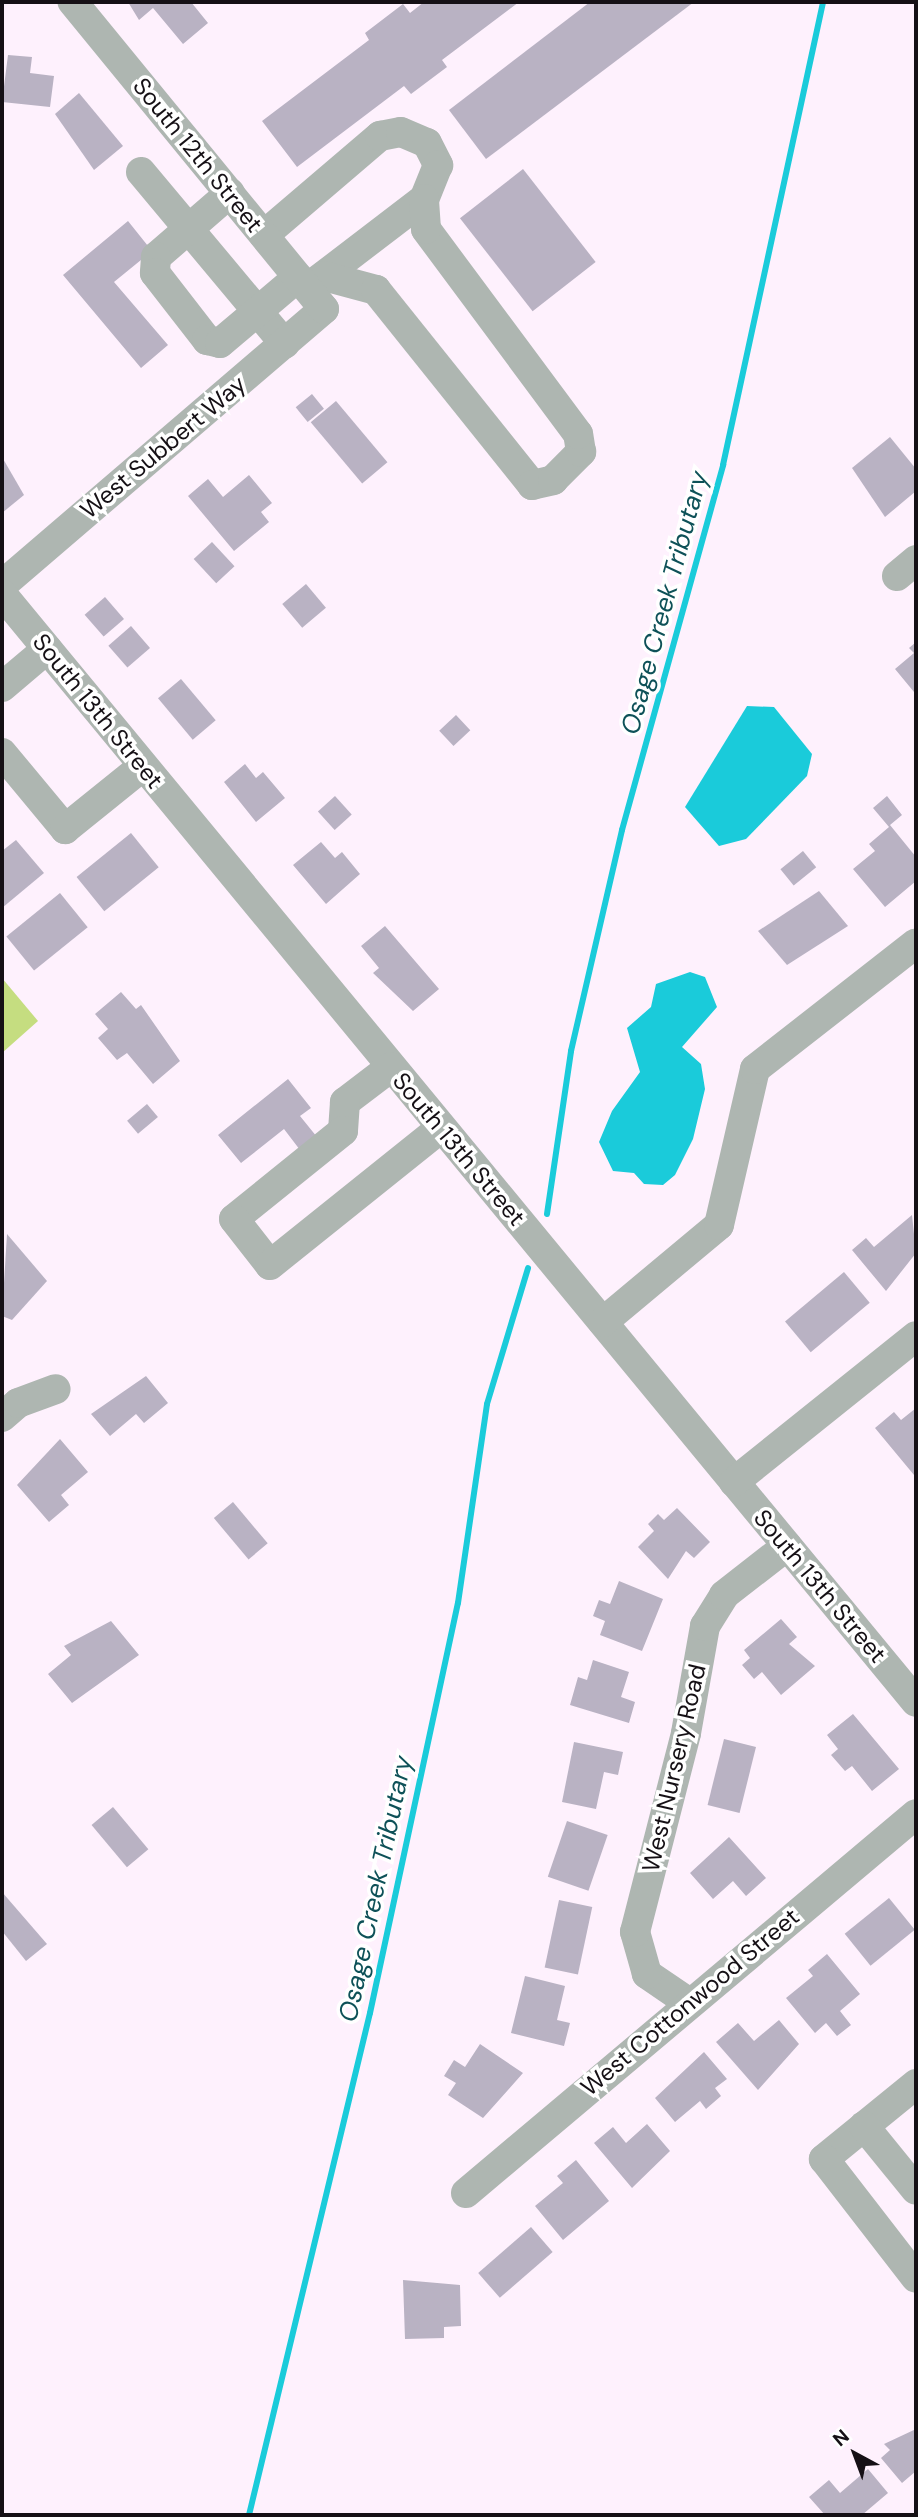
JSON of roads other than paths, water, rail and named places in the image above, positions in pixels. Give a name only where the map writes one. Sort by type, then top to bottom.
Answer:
[{"type":"street","name":"South 12th Street","points":[[73,2],[264,235],[313,288]]},
{"type":"street","points":[[264,235],[380,136],[401,132],[428,143],[438,165],[424,199],[426,229],[578,434],[581,452],[553,480],[532,485],[376,290],[313,288]]},
{"type":"street","points":[[141,172],[285,344]]},
{"type":"street","points":[[230,193],[156,257],[155,273],[207,340],[220,343],[258,312],[313,288],[424,199]]},
{"type":"street","name":"West Subbert Way","points":[[2,585],[285,344],[313,288]]},
{"type":"street","name":"South 13th Street","points":[[2,594],[916,1702]]},
{"type":"street","points":[[2,687],[47,649]]},
{"type":"street","points":[[2,753],[65,829],[143,765]]},
{"type":"street","points":[[603,1322],[719,1225],[755,1069],[916,943]]},
{"type":"street","points":[[391,1066],[345,1102],[343,1130],[234,1219],[270,1265],[441,1128]]},
{"type":"street","points":[[734,1482],[916,1336]]},
{"type":"street","points":[[2,1417],[18,1403],[56,1389]]},
{"type":"street","name":"West Nursery Road","points":[[688,2002],[647,1974],[635,1932],[686,1733],[705,1626],[724,1595],[787,1546]]},
{"type":"street","name":"West Cottonwood Street","points":[[467,2193],[688,2002],[916,1814]]},
{"type":"street","points":[[916,2084],[824,2159],[916,2278]]},
{"type":"street","points":[[864,2126],[916,2190]]},
{"type":"water","points":[[747,706],[774,707],[812,754],[807,776],[746,839],[719,846],[685,807]]},
{"type":"water","points":[[690,972],[705,977],[717,1007],[682,1047],[701,1064],[705,1089],[693,1139],[675,1175],[663,1185],[644,1184],[634,1173],[613,1171],[599,1142],[612,1111],[640,1072],[627,1028],[651,1007],[656,984]]},
{"type":"waterway","name":"Osage Creek Tributary","points":[[547,1214],[571,1051],[622,830],[723,465],[823,2]]},
{"type":"waterway","name":"Osage Creek Tributary","points":[[249,2515],[370,2013],[458,1603],[487,1404],[528,1268]]}]
